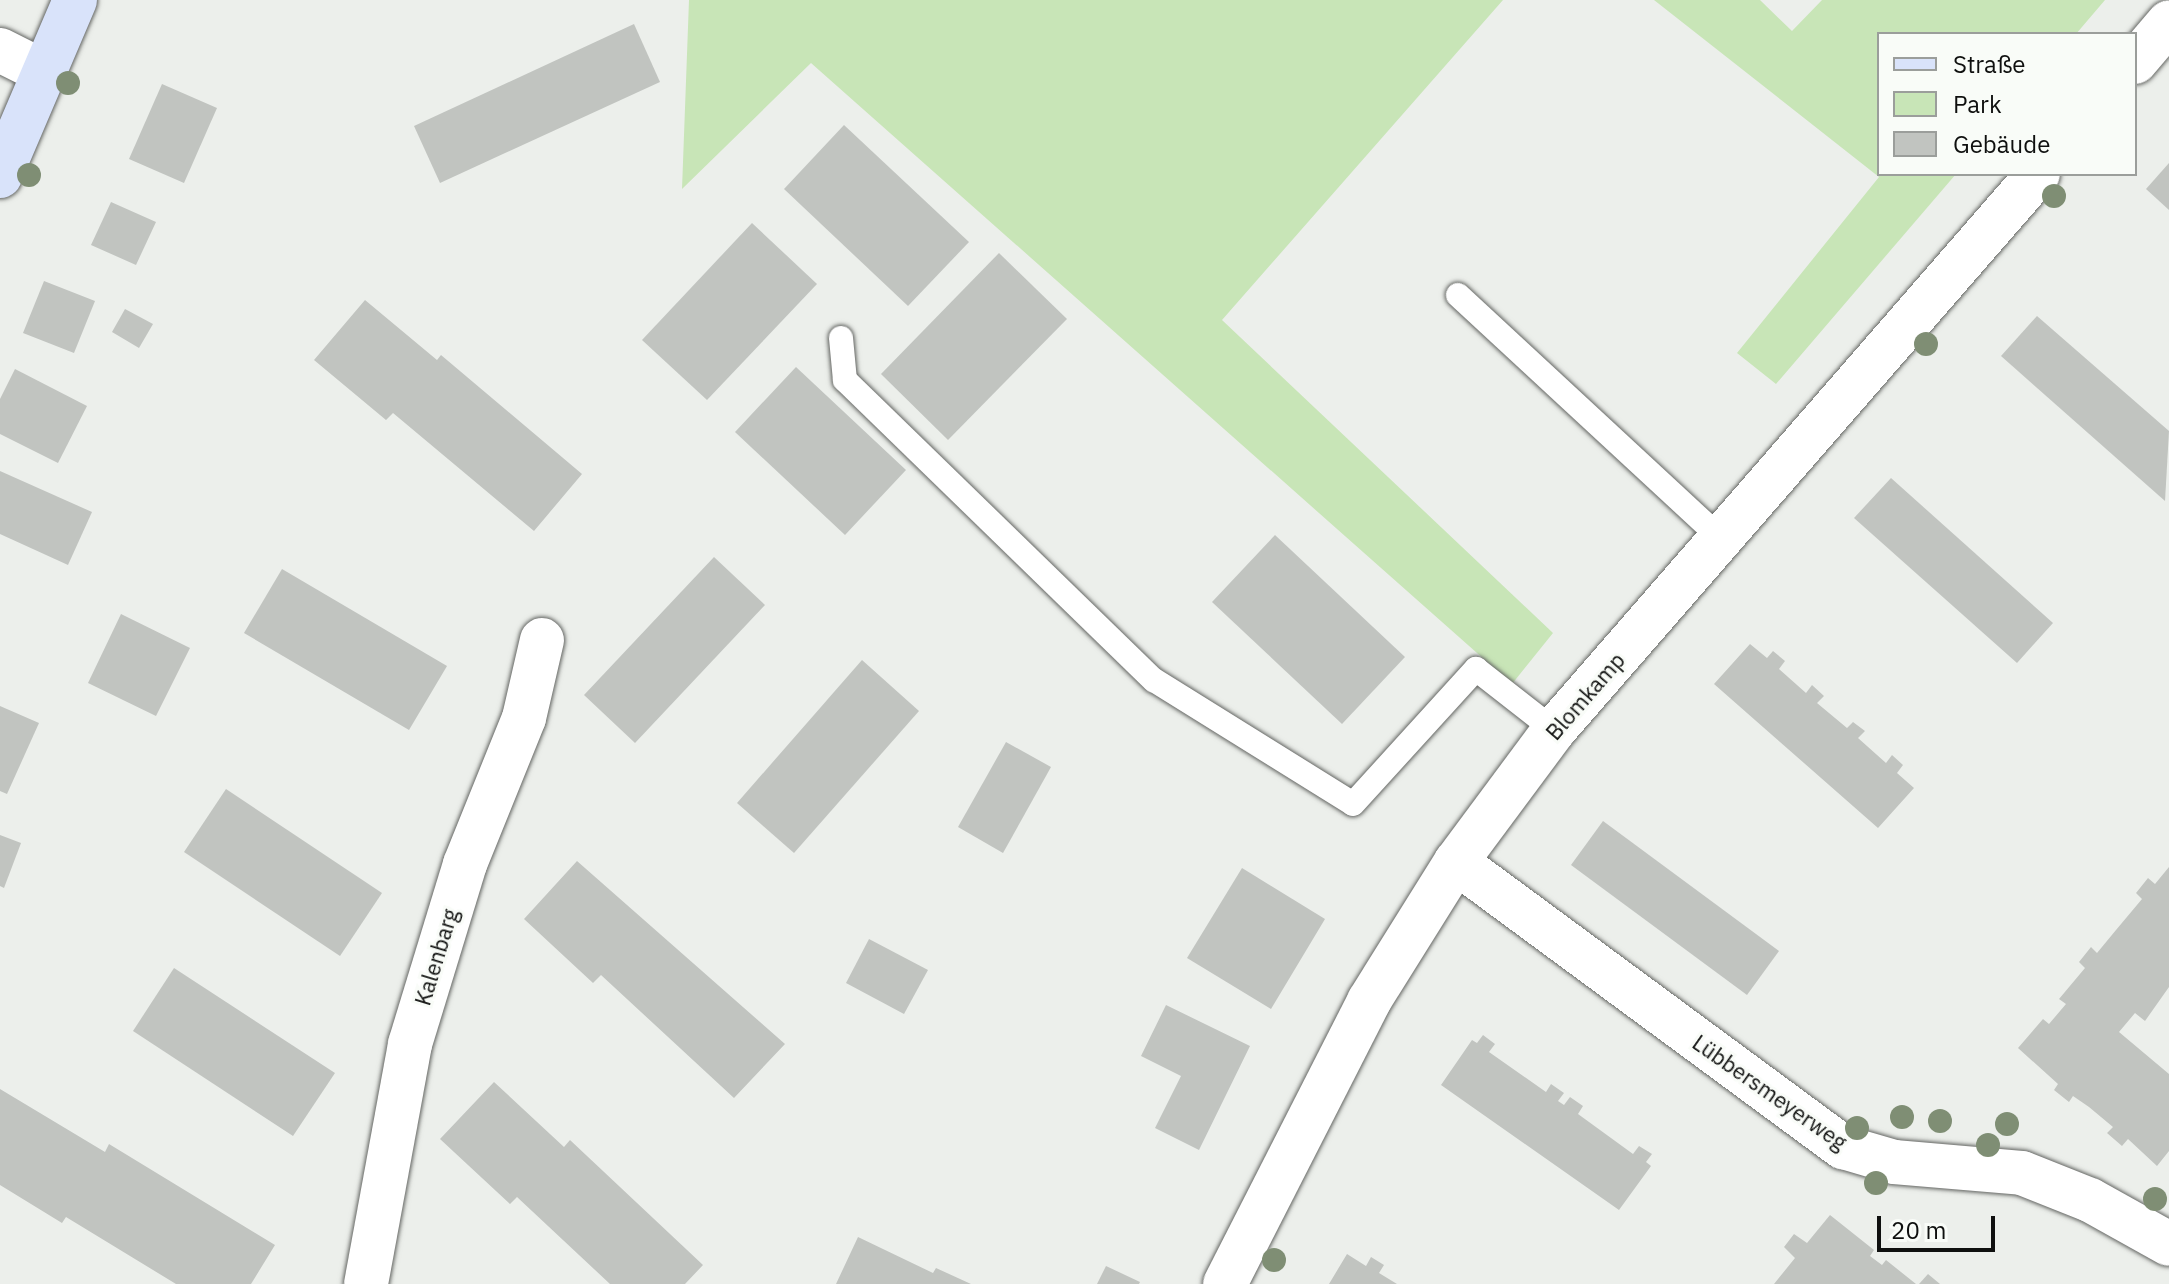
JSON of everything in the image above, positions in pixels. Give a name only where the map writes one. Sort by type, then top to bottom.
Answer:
[{"type":"main road","points":[[0,176],[75,0]]},
{"type":"street","points":[[2137,60],[2169,22]]},
{"type":"street","points":[[0,50],[46,73]]},
{"type":"street","name":"Blomkamp","points":[[1225,1284],[1369,1001],[1456,862],[1554,730],[2036,176]]},
{"type":"street","name":"Kalenbarg","points":[[366,1284],[410,1044],[465,864],[524,718],[542,640]]},
{"type":"street","name":"Lübbersmeyerweg","points":[[1456,862],[1843,1147],[1894,1162],[2022,1173],[2090,1200],[2169,1244]]},
{"type":"lane","points":[[1458,295],[1719,537]]},
{"type":"lane","points":[[841,338],[845,380],[1154,680],[1353,804],[1476,669],[1554,730]]},
{"type":"green space","points":[[689,0],[1503,0],[1222,320],[1553,633],[1512,684],[811,63],[682,189]]},
{"type":"green space","points":[[1654,0],[1760,0],[1792,31],[1822,0],[2105,0],[2078,32],[1877,32],[1877,175]]},
{"type":"green space","points":[[1954,176],[1776,384],[1737,353],[1879,177]]},
{"type":"building","points":[[634,24],[660,82],[440,183],[414,126]]},
{"type":"building","points":[[162,84],[217,108],[184,183],[129,159]]},
{"type":"building","points":[[844,125],[969,242],[908,306],[784,189]]},
{"type":"building","points":[[2169,163],[2169,210],[2146,189]]},
{"type":"building","points":[[111,202],[156,222],[136,265],[91,245]]},
{"type":"building","points":[[752,223],[817,284],[707,400],[642,340]]},
{"type":"building","points":[[999,253],[1067,319],[948,440],[881,374]]},
{"type":"building","points":[[44,281],[95,301],[74,353],[23,333]]},
{"type":"building","points":[[365,300],[437,360],[441,355],[582,474],[534,531],[393,413],[386,420],[314,360]]},
{"type":"building","points":[[125,309],[153,324],[139,348],[112,332]]},
{"type":"building","points":[[2037,316],[2169,431],[2165,501],[2001,356]]},
{"type":"building","points":[[796,367],[906,470],[845,535],[735,432]]},
{"type":"building","points":[[15,369],[87,406],[58,463],[0,434],[0,399]]},
{"type":"building","points":[[0,471],[92,512],[68,565],[0,534]]},
{"type":"building","points":[[1891,478],[2053,623],[2017,663],[1854,518]]},
{"type":"building","points":[[1275,535],[1405,657],[1342,724],[1212,602]]},
{"type":"building","points":[[714,557],[765,605],[635,743],[584,695]]},
{"type":"building","points":[[282,569],[447,666],[409,730],[244,633]]},
{"type":"building","points":[[121,614],[190,648],[156,716],[88,683]]},
{"type":"building","points":[[1750,644],[1767,658],[1773,651],[1785,661],[1779,669],[1806,693],[1812,685],[1824,696],[1817,703],[1847,728],[1853,722],[1865,731],[1858,738],[1886,763],[1892,755],[1903,765],[1897,773],[1914,788],[1878,828],[1714,684]]},
{"type":"building","points":[[862,660],[919,711],[794,853],[737,803]]},
{"type":"building","points":[[0,706],[39,723],[7,794],[0,791]]},
{"type":"building","points":[[1006,742],[1051,767],[1003,853],[958,827]]},
{"type":"building","points":[[226,789],[382,893],[340,956],[184,852]]},
{"type":"building","points":[[1603,821],[1779,951],[1747,995],[1571,865]]},
{"type":"building","points":[[0,835],[21,843],[4,888],[0,886]]},
{"type":"building","points":[[577,861],[785,1044],[734,1098],[601,975],[593,983],[524,919]]},
{"type":"building","points":[[2169,867],[2169,987],[2145,1021],[2135,1013],[2119,1032],[2169,1074],[2169,1151],[2157,1166],[2128,1139],[2122,1146],[2107,1133],[2113,1127],[2089,1107],[2073,1096],[2069,1102],[2054,1090],[2058,1084],[2018,1048],[2043,1019],[2049,1024],[2066,1004],[2059,999],[2085,968],[2079,962],[2091,947],[2097,953],[2142,899],[2136,893],[2148,878],[2155,884]]},
{"type":"building","points":[[1242,868],[1325,919],[1271,1009],[1187,958]]},
{"type":"building","points":[[869,939],[928,970],[904,1014],[846,983]]},
{"type":"building","points":[[174,968],[335,1073],[293,1136],[133,1031]]},
{"type":"building","points":[[1166,1005],[1250,1046],[1199,1150],[1155,1128],[1181,1076],[1141,1056]]},
{"type":"building","points":[[1483,1035],[1495,1044],[1489,1052],[1546,1092],[1551,1084],[1564,1093],[1558,1101],[1564,1105],[1570,1097],[1583,1106],[1578,1114],[1633,1154],[1639,1146],[1652,1154],[1646,1162],[1651,1166],[1619,1210],[1441,1085],[1472,1040],[1477,1043]]},
{"type":"building","points":[[494,1082],[564,1147],[570,1140],[703,1265],[685,1284],[610,1284],[517,1197],[510,1204],[440,1139]]},
{"type":"building","points":[[0,1089],[105,1152],[109,1144],[275,1245],[251,1284],[176,1284],[66,1217],[62,1223],[0,1185]]},
{"type":"building","points":[[1830,1215],[1874,1250],[1870,1256],[1882,1265],[1886,1260],[1916,1284],[1774,1284],[1795,1258],[1784,1247],[1794,1234],[1807,1243]]},
{"type":"building","points":[[858,1237],[933,1273],[936,1268],[971,1284],[836,1284]]},
{"type":"building","points":[[1347,1254],[1366,1266],[1371,1257],[1384,1265],[1379,1273],[1397,1284],[1329,1284]]},
{"type":"building","points":[[1106,1266],[1140,1282],[1139,1284],[1097,1284]]},
{"type":"building","points":[[1928,1274],[1940,1284],[1919,1284]]}]
